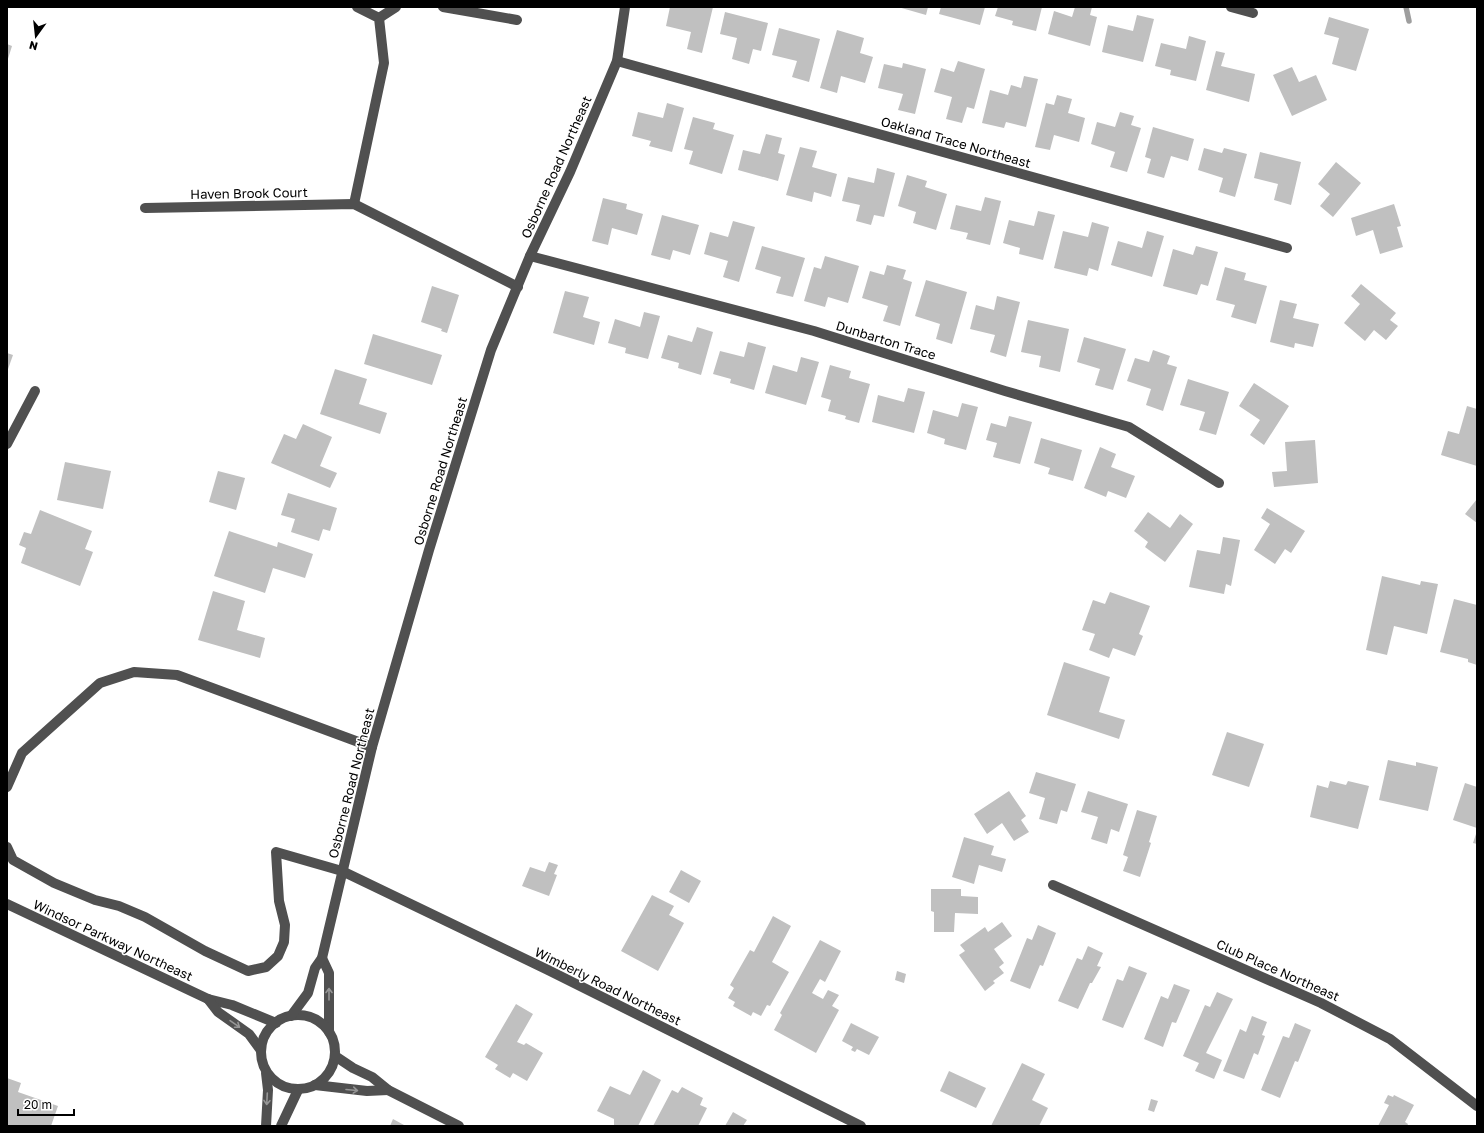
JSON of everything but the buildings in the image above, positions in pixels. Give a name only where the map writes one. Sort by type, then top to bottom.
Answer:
[{"type":"street","points":[[357,7],[379,18]]},
{"type":"street","points":[[379,18],[396,7]]},
{"type":"street","points":[[443,7],[518,20]]},
{"type":"street","name":"Osborne Road Northeast","points":[[291,1016],[308,993],[315,968],[322,958],[372,747],[429,550],[491,350],[530,256],[570,172],[617,61],[625,7]]},
{"type":"street","points":[[1231,7],[1253,13]]},
{"type":"street","points":[[379,18],[384,62],[354,204],[518,287]]},
{"type":"street","name":"Oakland Trace Northeast","points":[[617,61],[1287,248]]},
{"type":"street","name":"Haven Brook Court","points":[[145,208],[354,204]]},
{"type":"street","name":"Dunbarton Trace","points":[[530,256],[814,331],[1005,391],[1129,427],[1220,483]]},
{"type":"street","points":[[7,444],[35,391]]},
{"type":"street","points":[[7,787],[22,753],[100,683],[134,672],[177,675],[372,747]]},
{"type":"street","name":"Wimberly Road Northeast","points":[[7,847],[13,860],[54,883],[95,900],[119,906],[145,918],[205,951],[248,971],[266,967],[278,956],[284,942],[285,925],[279,901],[276,852],[342,871],[548,970],[861,1126]]},
{"type":"street","name":"Club Place Northeast","points":[[1054,885],[1321,1003],[1390,1039],[1477,1106]]},
{"type":"street","name":"Windsor Parkway Northeast","points":[[7,904],[208,1000],[232,1005],[276,1023]]},
{"type":"street","points":[[315,1085],[330,1072],[335,1056],[335,1048],[329,1032],[329,973],[322,958]]},
{"type":"street","name":"Windsor Parkway Northeast","points":[[208,1000],[218,1012],[249,1034],[260,1049]]},
{"type":"street","points":[[266,1126],[268,1090],[266,1073],[261,1062],[260,1049],[264,1037],[276,1023],[291,1016],[304,1016],[315,1020],[329,1032]]},
{"type":"street","points":[[335,1056],[353,1068],[372,1077],[388,1090],[458,1126]]},
{"type":"street","points":[[266,1073],[275,1082],[286,1088],[298,1090],[315,1085],[367,1091],[388,1090]]},
{"type":"street","points":[[281,1126],[298,1090]]},
{"type":"waterway","points":[[1406,7],[1409,21]]}]
